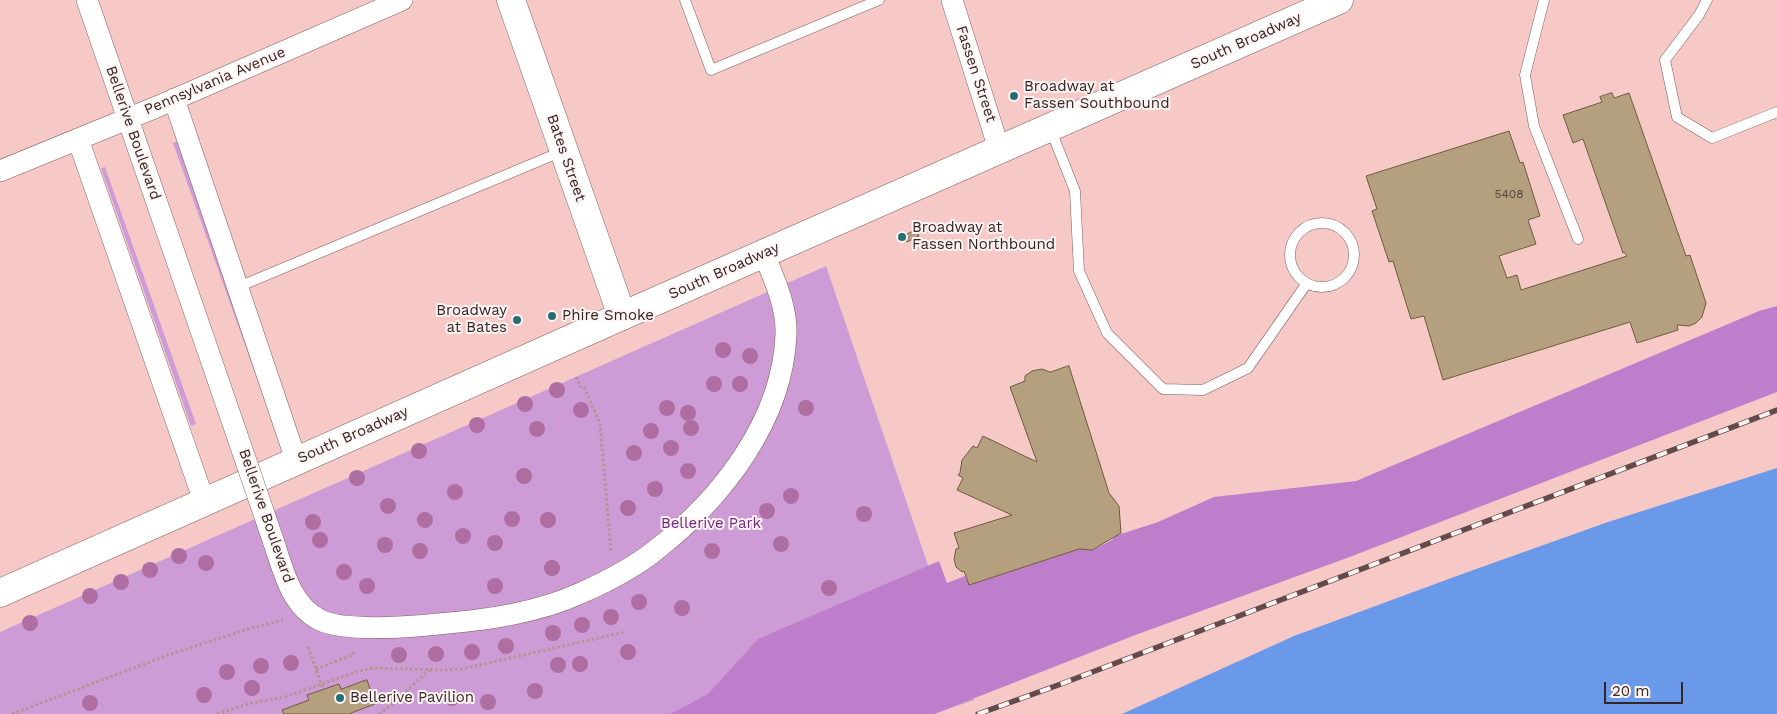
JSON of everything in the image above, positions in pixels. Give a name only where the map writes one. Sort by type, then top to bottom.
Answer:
[{"type":"main road","name":"Bates Street","points":[[511,0],[622,316]]},
{"type":"main road","name":"South Broadway","points":[[0,592],[1339,0]]},
{"type":"street","name":"Bellerive Boulevard","points":[[87,0],[273,540],[292,590],[301,605],[320,620],[353,626],[416,627],[507,616],[580,594],[614,577],[656,550],[692,519],[720,488],[743,456],[760,426],[772,399],[782,369],[786,332],[780,298],[764,254]]},
{"type":"street","name":"Pennsylvania Avenue","points":[[0,171],[129,119],[402,0]]},
{"type":"street","name":"Fassen Street","points":[[952,0],[999,149]]},
{"type":"street","points":[[174,99],[296,460]]},
{"type":"street","points":[[78,139],[204,501]]},
{"type":"lane","points":[[685,0],[711,70],[879,0]]},
{"type":"lane","points":[[1544,0],[1525,75],[1534,126],[1578,239]]},
{"type":"lane","points":[[1707,0],[1699,15],[1665,60],[1677,117],[1712,138],[1777,112]]},
{"type":"lane","points":[[1049,127],[1075,191],[1079,270],[1107,333],[1163,389],[1203,390],[1248,368],[1307,283]]},
{"type":"lane","points":[[238,287],[563,151]]},
{"type":"lane","points":[[1314,224],[1335,225],[1344,231],[1354,248],[1354,259],[1351,268],[1345,277],[1337,283],[1317,286],[1307,283],[1293,267],[1290,256],[1296,236],[1304,228],[1314,224]]},
{"type":"path","points":[[576,377],[600,424],[614,577]]},
{"type":"path","points":[[12,714],[168,655],[248,628],[311,614]]},
{"type":"path","points":[[217,714],[252,703],[273,700],[373,668],[452,670],[625,632]]},
{"type":"path","points":[[316,669],[353,655],[353,646]]},
{"type":"path","points":[[308,647],[323,689]]},
{"type":"path","points":[[379,714],[430,670]]},
{"type":"green space","points":[[178,141],[270,402],[266,404],[173,143]]},
{"type":"green space","points":[[105,167],[196,424],[191,426],[101,168]]},
{"type":"green space","name":"Bellerive Park","points":[[826,266],[974,700],[934,714],[0,714],[0,632]]},
{"type":"shaded area","points":[[1777,306],[1777,392],[1347,558],[1138,634],[934,714],[670,714],[708,694],[758,639],[939,561],[947,583],[965,576],[969,585],[1079,549],[1092,550],[1112,540],[1115,536],[1158,522],[1214,497],[1356,481],[1759,311]]},
{"type":"water","points":[[1777,468],[1777,714],[1122,714],[1294,636],[1608,522]]},
{"type":"building","points":[[1612,93],[1614,98],[1629,93],[1686,256],[1690,255],[1706,303],[1702,317],[1696,323],[1689,326],[1677,325],[1678,330],[1637,343],[1630,322],[1443,380],[1424,316],[1411,319],[1393,261],[1389,262],[1372,211],[1377,209],[1366,176],[1509,131],[1520,163],[1523,162],[1540,216],[1528,220],[1536,244],[1499,256],[1507,278],[1517,275],[1521,290],[1627,256],[1623,253],[1583,139],[1573,143],[1563,115],[1602,102],[1600,97]]},
{"type":"building","points":[[916,230],[919,236],[907,242],[904,236]]},
{"type":"building","points":[[1069,366],[1109,493],[1119,506],[1121,533],[1092,550],[1079,549],[969,585],[964,571],[962,572],[956,567],[954,559],[956,549],[959,548],[954,533],[1012,515],[957,490],[963,478],[958,475],[962,460],[973,446],[977,448],[983,436],[1037,462],[1010,387],[1025,381],[1025,376],[1032,371],[1042,369],[1050,372]]},
{"type":"building","name":"Bellerive Pavilion","points":[[367,680],[375,704],[351,714],[284,714],[282,710],[309,700],[307,695],[339,684],[341,689]]},
{"type":"railway","points":[[978,714],[1777,410]]},
{"type":"place","name":"Broadway at Fassen Southbound","points":[[1014,96]]},
{"type":"place","name":"Broadway at Fassen Northbound","points":[[902,237]]},
{"type":"place","name":"Phire Smoke","points":[[552,316]]},
{"type":"place","name":"Broadway at Bates","points":[[517,320]]},
{"type":"place","name":"Bellerive Pavilion","points":[[340,698]]}]
